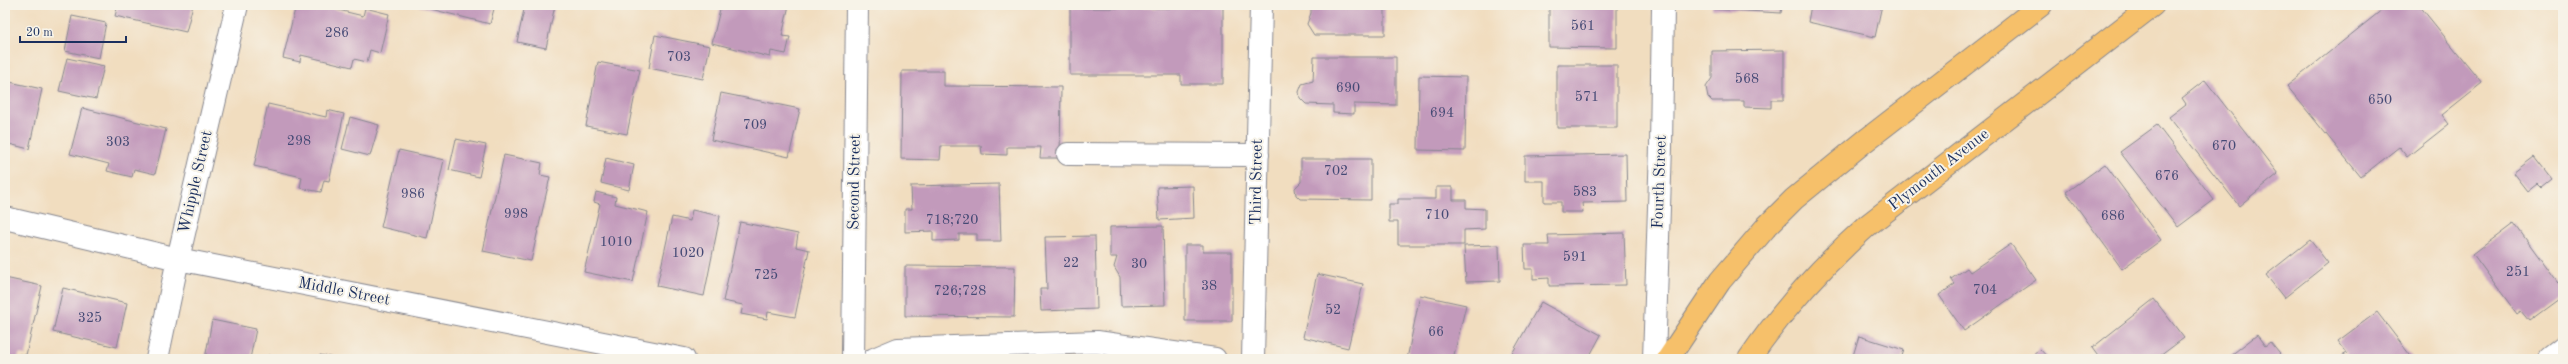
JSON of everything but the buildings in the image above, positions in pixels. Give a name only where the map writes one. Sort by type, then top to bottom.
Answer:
[{"type":"main road","points":[[1668,359],[1720,281],[1767,226],[1794,199],[1865,141],[2041,5]]},
{"type":"main road","name":"Plymouth Avenue","points":[[1749,359],[1805,287],[1842,247],[1868,225],[2153,5]]},
{"type":"street","name":"Whipple Street","points":[[157,359],[178,259],[237,5]]},
{"type":"street","name":"Second Street","points":[[853,359],[857,5]]},
{"type":"street","name":"Third Street","points":[[1253,359],[1260,5]]},
{"type":"street","name":"Fourth Street","points":[[1654,359],[1662,147],[1663,5]]},
{"type":"street","points":[[1068,154],[1258,156]]},
{"type":"street","name":"Middle Street","points":[[5,218],[178,259],[684,359]]},
{"type":"street","points":[[874,359],[898,350],[1097,342],[1215,359]]},
{"type":"street","points":[[2550,359],[2563,349]]}]
